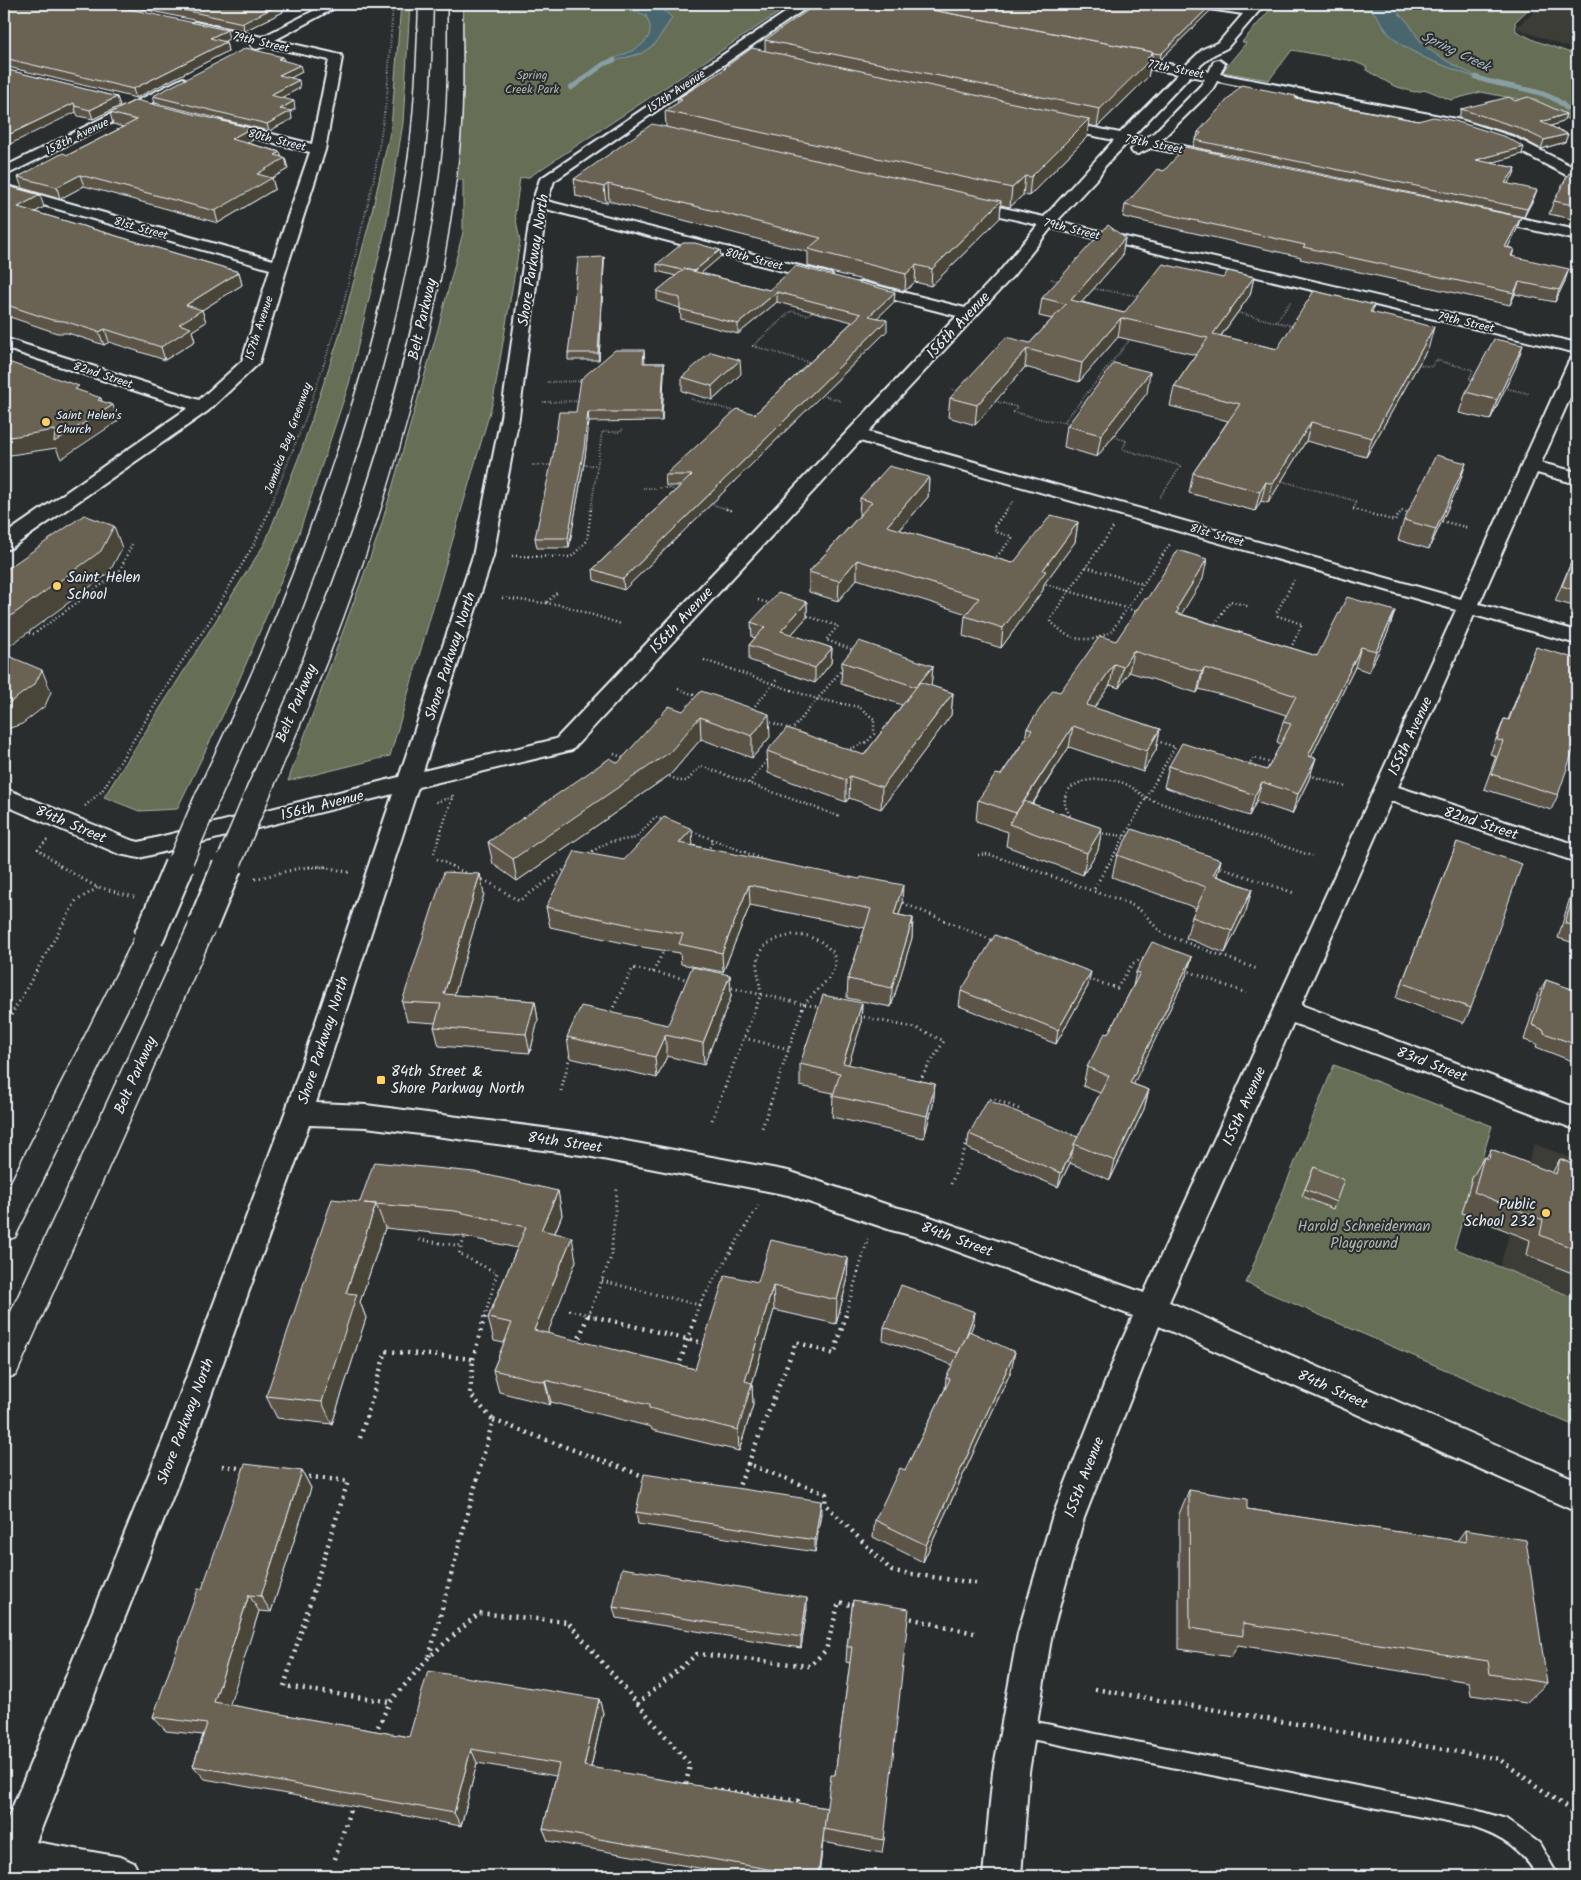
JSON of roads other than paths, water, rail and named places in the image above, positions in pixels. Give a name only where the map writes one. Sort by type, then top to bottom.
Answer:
[{"type":"highway","points":[[4,1227],[148,939],[206,801],[272,655],[320,530],[378,340],[412,190],[422,105],[426,4]]},
{"type":"highway","name":"Belt Parkway","points":[[4,1364],[203,924],[309,676],[380,478],[417,343],[438,246],[451,151],[455,81],[455,4]]},
{"type":"street","points":[[247,50],[336,4]]},
{"type":"street","name":"157th Avenue","points":[[547,179],[806,4]]},
{"type":"street","points":[[1202,4],[1255,8]]},
{"type":"street","name":"156th Avenue","points":[[139,850],[564,745],[968,314],[1123,138],[1208,52],[1223,45],[1255,8]]},
{"type":"street","name":"79th Street","points":[[181,23],[336,58]]},
{"type":"street","name":"156th Avenue","points":[[1094,173],[1150,144],[1207,87],[1216,68],[1226,55],[1223,45]]},
{"type":"street","points":[[729,56],[750,60]]},
{"type":"street","name":"77th Street","points":[[1108,56],[1456,123],[1509,140],[1577,175]]},
{"type":"street","name":"157th Avenue","points":[[9,536],[202,407],[250,363],[279,267],[318,150],[336,58]]},
{"type":"street","name":"158th Avenue","points":[[4,172],[194,77]]},
{"type":"street","points":[[122,100],[159,110]]},
{"type":"street","name":"78th Street","points":[[1041,121],[1232,161]]},
{"type":"street","name":"80th Street","points":[[211,123],[318,150]]},
{"type":"street","points":[[624,127],[646,132]]},
{"type":"street","name":"Shore Parkway North","points":[[7,1865],[179,1440],[300,1113],[483,556],[510,417],[539,204],[547,179]]},
{"type":"street","name":"81st Street","points":[[4,189],[279,267]]},
{"type":"street","name":"79th Street","points":[[958,202],[1577,348]]},
{"type":"street","name":"80th Street","points":[[539,204],[968,314]]},
{"type":"street","points":[[1474,213],[1577,235]]},
{"type":"street","name":"82nd Street","points":[[4,343],[202,407]]},
{"type":"street","name":"155th Avenue","points":[[1002,1876],[1011,1772],[1035,1633],[1068,1518],[1132,1352],[1153,1309],[1577,363]]},
{"type":"street","name":"81st Street","points":[[856,434],[1577,638]]},
{"type":"street","points":[[1531,466],[1577,478]]},
{"type":"street","name":"82nd Street","points":[[1385,791],[1577,854]]},
{"type":"street","name":"84th Street","points":[[4,796],[127,848],[139,850]]},
{"type":"street","name":"83rd Street","points":[[1287,1010],[1577,1119]]},
{"type":"street","name":"84th Street","points":[[300,1113],[366,1116],[582,1144],[788,1183],[891,1218],[919,1225],[1101,1292],[1153,1309],[1577,1496]]},
{"type":"street","points":[[7,1865],[121,1876]]},
{"type":"lane","points":[[1019,1727],[1472,1818],[1499,1826],[1532,1850],[1549,1876]]},
{"type":"water","points":[[611,4],[644,4],[659,8],[672,18],[655,44],[642,53],[604,64],[639,47],[649,37],[650,30],[646,15]]},
{"type":"water","name":"Spring Creek","points":[[1366,4],[1398,4],[1403,9],[1398,13],[1406,20],[1425,46],[1447,61],[1487,82],[1427,59],[1403,46],[1388,33],[1377,16]]},
{"type":"waterway","points":[[571,88],[604,64],[614,60]]},
{"type":"waterway","name":"Spring Creek","points":[[1476,77],[1548,96],[1566,108]]},
{"type":"place","name":"Saint Helen's Church","points":[[46,422]]},
{"type":"place","name":"Saint Helen School","points":[[57,586]]},
{"type":"place","name":"84th Street & Shore Parkway North","points":[[381,1080]]},
{"type":"place","name":"Public School 232","points":[[1546,1213]]},
{"type":"park label","name":"Spring Creek Park","points":[[532,82]]},
{"type":"park label","name":"Harold Schneiderman Playground","points":[[1364,1234]]}]
